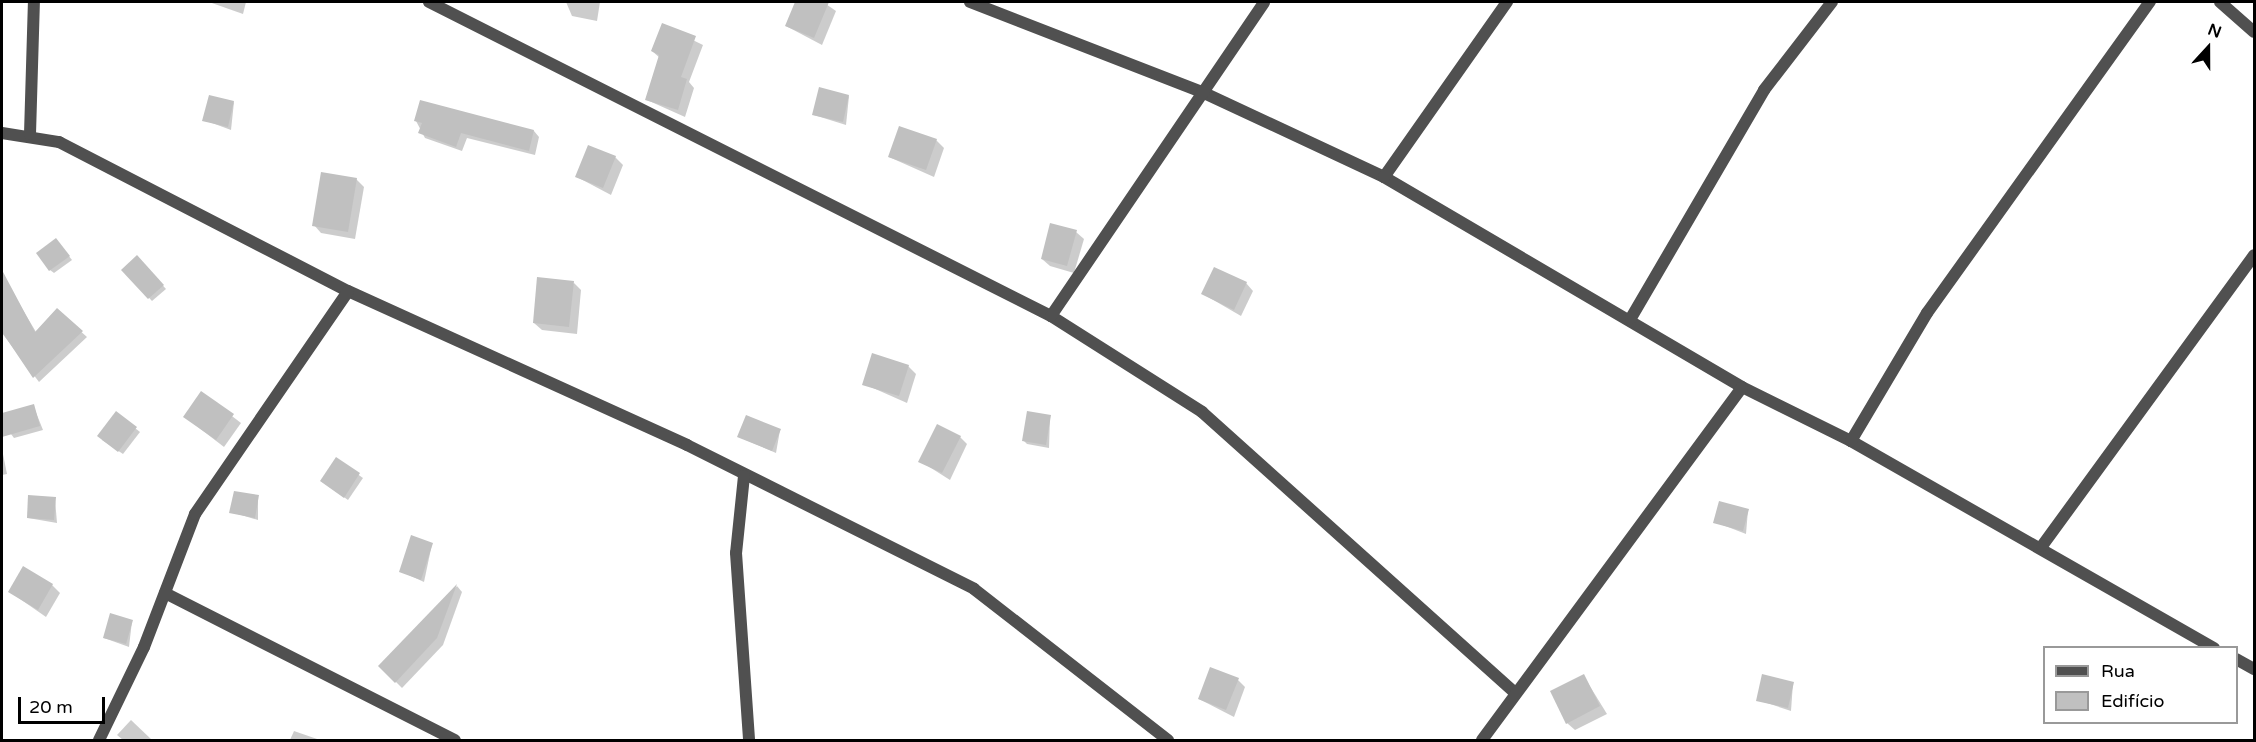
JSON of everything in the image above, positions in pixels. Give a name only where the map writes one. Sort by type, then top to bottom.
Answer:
[{"type":"street","points":[[30,134],[34,2]]},
{"type":"street","points":[[429,2],[1051,316],[1202,412],[1515,693]]},
{"type":"street","points":[[970,2],[1202,92],[1384,177],[1631,318],[1742,387],[1851,441],[2042,546],[2211,646]]},
{"type":"street","points":[[1051,316],[1264,2]]},
{"type":"street","points":[[1384,177],[1508,2]]},
{"type":"street","points":[[1631,318],[1764,90],[1832,2]]},
{"type":"street","points":[[1851,441],[1927,313],[2150,2]]},
{"type":"street","points":[[2220,2],[2254,32]]},
{"type":"street","points":[[2,133],[30,134],[59,142],[348,291],[744,476],[974,589],[1168,741]]},
{"type":"street","points":[[2042,546],[2254,255]]},
{"type":"street","points":[[99,741],[165,593],[201,505],[348,291]]},
{"type":"street","points":[[1482,741],[1515,693],[1742,387]]},
{"type":"street","points":[[744,476],[736,552],[749,741]]},
{"type":"street","points":[[165,593],[455,741]]},
{"type":"street","points":[[2238,660],[2254,669]]},
{"type":"building","points":[[795,2],[829,2],[814,38],[785,26]]},
{"type":"building","points":[[662,23],[696,36],[681,77],[687,79],[678,110],[645,100],[659,55],[651,51]]},
{"type":"building","points":[[819,87],[849,95],[843,122],[812,115]]},
{"type":"building","points":[[209,95],[234,101],[228,127],[202,121]]},
{"type":"building","points":[[420,100],[534,130],[529,151],[461,133],[456,147],[418,133],[422,123],[414,121]]},
{"type":"building","points":[[899,126],[937,139],[926,170],[888,157]]},
{"type":"building","points":[[588,145],[616,156],[603,188],[575,177]]},
{"type":"building","points":[[321,172],[357,178],[348,232],[312,226]]},
{"type":"building","points":[[1050,223],[1077,230],[1067,266],[1041,259]]},
{"type":"building","points":[[56,238],[70,256],[49,271],[36,253]]},
{"type":"building","points":[[137,255],[164,285],[148,299],[121,270]]},
{"type":"building","points":[[1214,267],[1247,282],[1234,310],[1201,294]]},
{"type":"building","points":[[2,270],[35,332],[57,308],[83,331],[33,378],[2,332]]},
{"type":"building","points":[[537,277],[574,281],[569,327],[533,323]]},
{"type":"building","points":[[872,353],[909,365],[899,396],[862,385]]},
{"type":"building","points":[[201,391],[234,414],[216,440],[183,417]]},
{"type":"building","points":[[34,404],[40,426],[2,437],[2,413]]},
{"type":"building","points":[[116,411],[137,427],[118,452],[97,436]]},
{"type":"building","points":[[1027,411],[1051,415],[1046,445],[1022,441]]},
{"type":"building","points":[[746,415],[781,429],[772,451],[737,437]]},
{"type":"building","points":[[937,424],[961,436],[942,473],[918,462]]},
{"type":"building","points":[[336,457],[360,473],[344,498],[320,481]]},
{"type":"building","points":[[234,491],[259,495],[255,518],[229,513]]},
{"type":"building","points":[[28,495],[56,497],[54,520],[27,518]]},
{"type":"building","points":[[1719,501],[1749,509],[1743,531],[1713,523]]},
{"type":"building","points":[[411,535],[433,543],[421,580],[399,572]]},
{"type":"building","points":[[23,566],[53,584],[38,610],[8,592]]},
{"type":"building","points":[[457,584],[437,638],[395,683],[378,666]]},
{"type":"building","points":[[110,613],[133,620],[126,644],[103,638]]},
{"type":"building","points":[[1210,667],[1239,678],[1226,710],[1198,699]]},
{"type":"building","points":[[1584,674],[1600,706],[1566,724],[1550,691]]},
{"type":"building","points":[[1762,674],[1794,682],[1788,708],[1756,701]]}]
